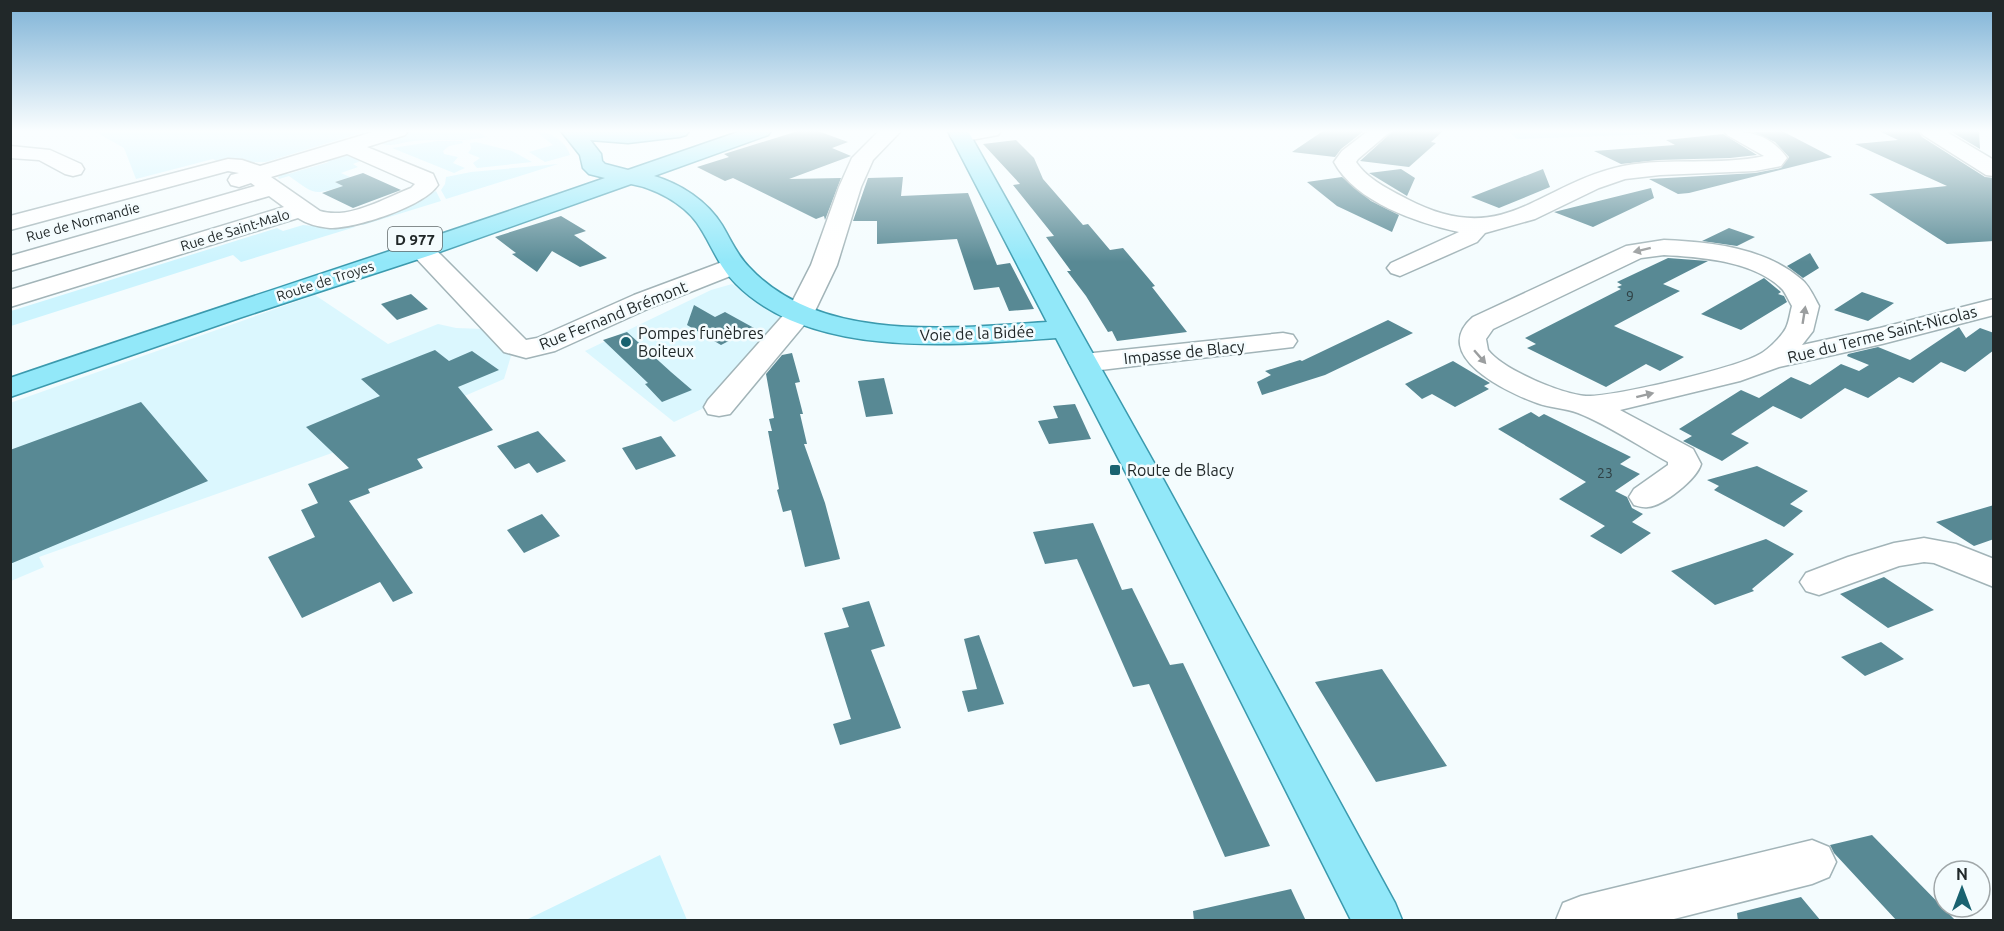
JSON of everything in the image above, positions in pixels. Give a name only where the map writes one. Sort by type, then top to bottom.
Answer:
[{"type":"main road","name":"Route de Troyes","points":[[229,312],[569,174]]},
{"type":"main road","name":"Voie de la Bidée","points":[[620,174],[628,178],[636,174]]},
{"type":"main road","name":"Voie de la Bidée","points":[[682,174],[700,212],[734,266],[758,290],[800,313],[838,325],[872,332],[926,337],[1065,329]]},
{"type":"main road","points":[[982,174],[1084,363],[1377,921]]},
{"type":"main road","name":"Route de Troyes","points":[[10,388],[229,312],[422,250],[628,178]]},
{"type":"street","points":[[10,223],[185,174]]},
{"type":"street","points":[[256,174],[266,181]]},
{"type":"street","name":"Rue de Normandie","points":[[10,242],[266,181],[282,174]]},
{"type":"street","points":[[302,209],[316,219],[352,217],[419,193],[428,185],[425,179],[414,174]]},
{"type":"street","points":[[719,407],[800,313],[824,266],[856,174]]},
{"type":"street","points":[[1356,174],[1387,198],[1415,213],[1447,223],[1475,227],[1507,222],[1609,177],[1620,174]]},
{"type":"street","name":"Rue de Saint-Malo","points":[[10,264],[266,181],[302,209]]},
{"type":"street","name":"Rue de Saint-Malo","points":[[10,299],[302,209]]},
{"type":"street","points":[[1400,268],[1468,237],[1473,234],[1475,227]]},
{"type":"street","name":"Rue du Terme Saint-Nicolas","points":[[1646,497],[1683,470],[1685,464],[1681,456],[1587,405],[1548,397],[1494,370],[1481,360],[1474,350],[1472,339],[1475,330],[1483,323],[1539,295],[1635,251],[1648,247],[1686,246],[1732,255],[1774,271],[1798,290],[1806,303],[1806,315],[1800,332],[1783,352],[1771,360]]},
{"type":"street","name":"Rue Fernand Brémont","points":[[422,250],[514,346],[526,349],[545,345],[643,301],[734,266]]},
{"type":"street","name":"Rue du Terme Saint-Nicolas","points":[[1587,405],[1619,401],[1730,375],[1771,360],[1882,336],[1994,307]]},
{"type":"street","name":"Impasse de Blacy","points":[[1084,363],[1283,341]]},
{"type":"street","points":[[1819,582],[1908,551],[1924,549],[1937,551],[1994,574]]},
{"type":"street","points":[[1581,921],[1812,862]]},
{"type":"shaded area","points":[[134,174],[154,174],[136,179]]},
{"type":"shaded area","points":[[282,174],[344,174],[350,177],[335,182],[343,186],[314,192],[289,176],[279,179],[278,177]]},
{"type":"shaded area","points":[[459,174],[525,174],[446,199],[441,190],[446,177]]},
{"type":"shaded area","points":[[436,191],[441,201],[363,225],[354,222]]},
{"type":"shaded area","points":[[349,224],[355,227],[241,262],[233,255],[11,326],[11,311],[277,228],[283,231],[303,225],[326,227]]},
{"type":"shaded area","points":[[732,284],[759,302],[792,316],[719,401],[674,422],[585,351],[711,290]]},
{"type":"shaded area","points":[[315,295],[388,344],[438,324],[456,328],[485,329],[511,356],[504,379],[332,453],[39,557],[44,567],[11,581],[10,403]]},
{"type":"shaded area","points":[[660,855],[687,920],[526,920]]},
{"type":"building","points":[[358,174],[366,174],[401,190],[353,208],[322,193],[343,186],[335,182]]},
{"type":"building","points":[[712,174],[801,174],[789,179],[841,178],[825,220],[824,216],[816,219],[733,178],[725,181]]},
{"type":"building","points":[[1011,174],[1041,174],[1083,225],[1088,224],[1110,250],[1123,248],[1155,286],[1152,287],[1187,332],[1117,341],[1112,331],[1108,332],[1086,296],[1067,271],[1071,271],[1046,237],[1054,236],[1013,185],[1020,184]]},
{"type":"building","points":[[1371,174],[1409,174],[1415,178],[1407,196]]},
{"type":"building","points":[[1529,174],[1545,174],[1550,187],[1499,208],[1471,197]]},
{"type":"building","points":[[1729,174],[1763,174],[1678,194],[1649,179]]},
{"type":"building","points":[[1922,174],[1981,174],[1994,178],[1994,241],[1947,244],[1869,194],[1947,186]]},
{"type":"building","points":[[903,177],[901,196],[968,193],[997,265],[1010,263],[1034,309],[1009,311],[999,287],[974,290],[957,239],[877,244],[877,221],[853,221],[868,178]]},
{"type":"building","points":[[1342,177],[1371,201],[1399,215],[1392,232],[1337,206],[1307,182]]},
{"type":"building","points":[[1651,188],[1654,198],[1593,227],[1554,212]]},
{"type":"building","points":[[561,216],[586,231],[574,235],[607,258],[580,267],[552,251],[537,272],[512,254],[516,253],[495,237]]},
{"type":"building","points":[[1729,228],[1755,237],[1737,246],[1702,241]]},
{"type":"building","points":[[1810,253],[1819,268],[1803,278],[1787,266]]},
{"type":"building","points":[[1668,258],[1708,261],[1663,284],[1680,291],[1614,326],[1684,357],[1660,371],[1646,364],[1606,387],[1527,348],[1536,344],[1525,338],[1621,289],[1617,287],[1622,285],[1617,282]]},
{"type":"building","points":[[1764,278],[1781,292],[1778,294],[1784,296],[1787,302],[1741,330],[1701,314]]},
{"type":"building","points":[[1862,292],[1894,303],[1868,321],[1834,310]]},
{"type":"building","points":[[411,294],[428,309],[397,320],[381,304]]},
{"type":"building","points":[[694,305],[715,317],[725,312],[754,328],[721,345],[687,325]]},
{"type":"building","points":[[1388,320],[1413,333],[1325,375],[1262,395],[1257,382],[1271,375],[1265,371],[1302,361]]},
{"type":"building","points":[[1959,327],[1966,338],[1980,328],[1994,333],[1994,350],[1965,372],[1941,362],[1913,383],[1899,377],[1868,398],[1845,388],[1801,419],[1773,406],[1731,434],[1749,443],[1722,461],[1683,441],[1692,436],[1679,429],[1741,390],[1759,398],[1791,377],[1810,385],[1841,364],[1859,371],[1869,365],[1847,356],[1848,354],[1878,347],[1910,360]]},
{"type":"building","points":[[627,332],[692,390],[662,402],[645,384],[648,383],[603,340]]},
{"type":"building","points":[[435,350],[449,361],[472,351],[499,370],[458,387],[493,430],[417,459],[423,468],[368,489],[370,493],[349,501],[413,593],[393,602],[380,582],[302,618],[268,557],[315,537],[301,510],[318,503],[308,484],[349,468],[306,427],[380,396],[361,379]]},
{"type":"building","points":[[792,353],[800,382],[795,383],[803,414],[800,414],[807,444],[804,444],[825,503],[840,559],[805,567],[791,510],[783,512],[777,490],[779,489],[768,431],[772,431],[769,419],[774,418],[766,374],[782,355]]},
{"type":"building","points":[[1453,361],[1490,383],[1484,386],[1489,389],[1455,407],[1432,394],[1422,399],[1405,384]]},
{"type":"building","points":[[884,378],[893,414],[866,417],[858,381]]},
{"type":"building","points":[[141,402],[208,481],[10,564],[10,450]]},
{"type":"building","points":[[1075,404],[1091,439],[1049,444],[1038,421],[1058,418],[1053,406]]},
{"type":"building","points":[[1531,412],[1539,417],[1544,414],[1631,457],[1620,464],[1640,474],[1615,491],[1627,497],[1632,508],[1643,514],[1632,522],[1651,533],[1621,554],[1590,536],[1605,526],[1559,499],[1586,482],[1498,429]]},
{"type":"building","points":[[538,431],[566,461],[537,473],[529,463],[515,469],[497,446]]},
{"type":"building","points":[[661,436],[676,456],[636,470],[622,448]]},
{"type":"building","points":[[1757,466],[1808,491],[1790,504],[1803,511],[1784,527],[1714,490],[1719,486],[1707,480]]},
{"type":"building","points":[[1994,505],[1994,539],[1974,546],[1936,522]]},
{"type":"building","points":[[542,514],[560,536],[524,553],[507,530]]},
{"type":"building","points":[[1093,523],[1122,590],[1132,588],[1170,665],[1183,663],[1270,846],[1225,857],[1149,684],[1133,687],[1077,559],[1045,564],[1033,532]]},
{"type":"building","points":[[1766,539],[1794,554],[1752,589],[1754,591],[1715,605],[1671,571]]},
{"type":"building","points":[[1884,577],[1934,610],[1888,628],[1840,594]]},
{"type":"building","points":[[869,601],[885,646],[871,650],[901,728],[840,745],[833,724],[851,719],[824,633],[849,627],[842,608]]},
{"type":"building","points":[[979,635],[1004,704],[968,712],[962,691],[977,689],[964,639]]},
{"type":"building","points":[[1881,642],[1904,659],[1865,676],[1841,657]]},
{"type":"building","points":[[1382,669],[1447,766],[1376,782],[1315,682]]},
{"type":"building","points":[[1872,835],[1932,896],[1932,919],[1954,919],[1956,921],[1897,921],[1834,853],[1830,845]]},
{"type":"building","points":[[1291,889],[1306,921],[1194,921],[1193,911]]},
{"type":"building","points":[[1801,897],[1821,921],[1738,921],[1737,913]]},
{"type":"place","name":"Pompes funèbres Boiteux","points":[[626,342]]},
{"type":"place","name":"Route de Blacy","points":[[1115,470]]}]
